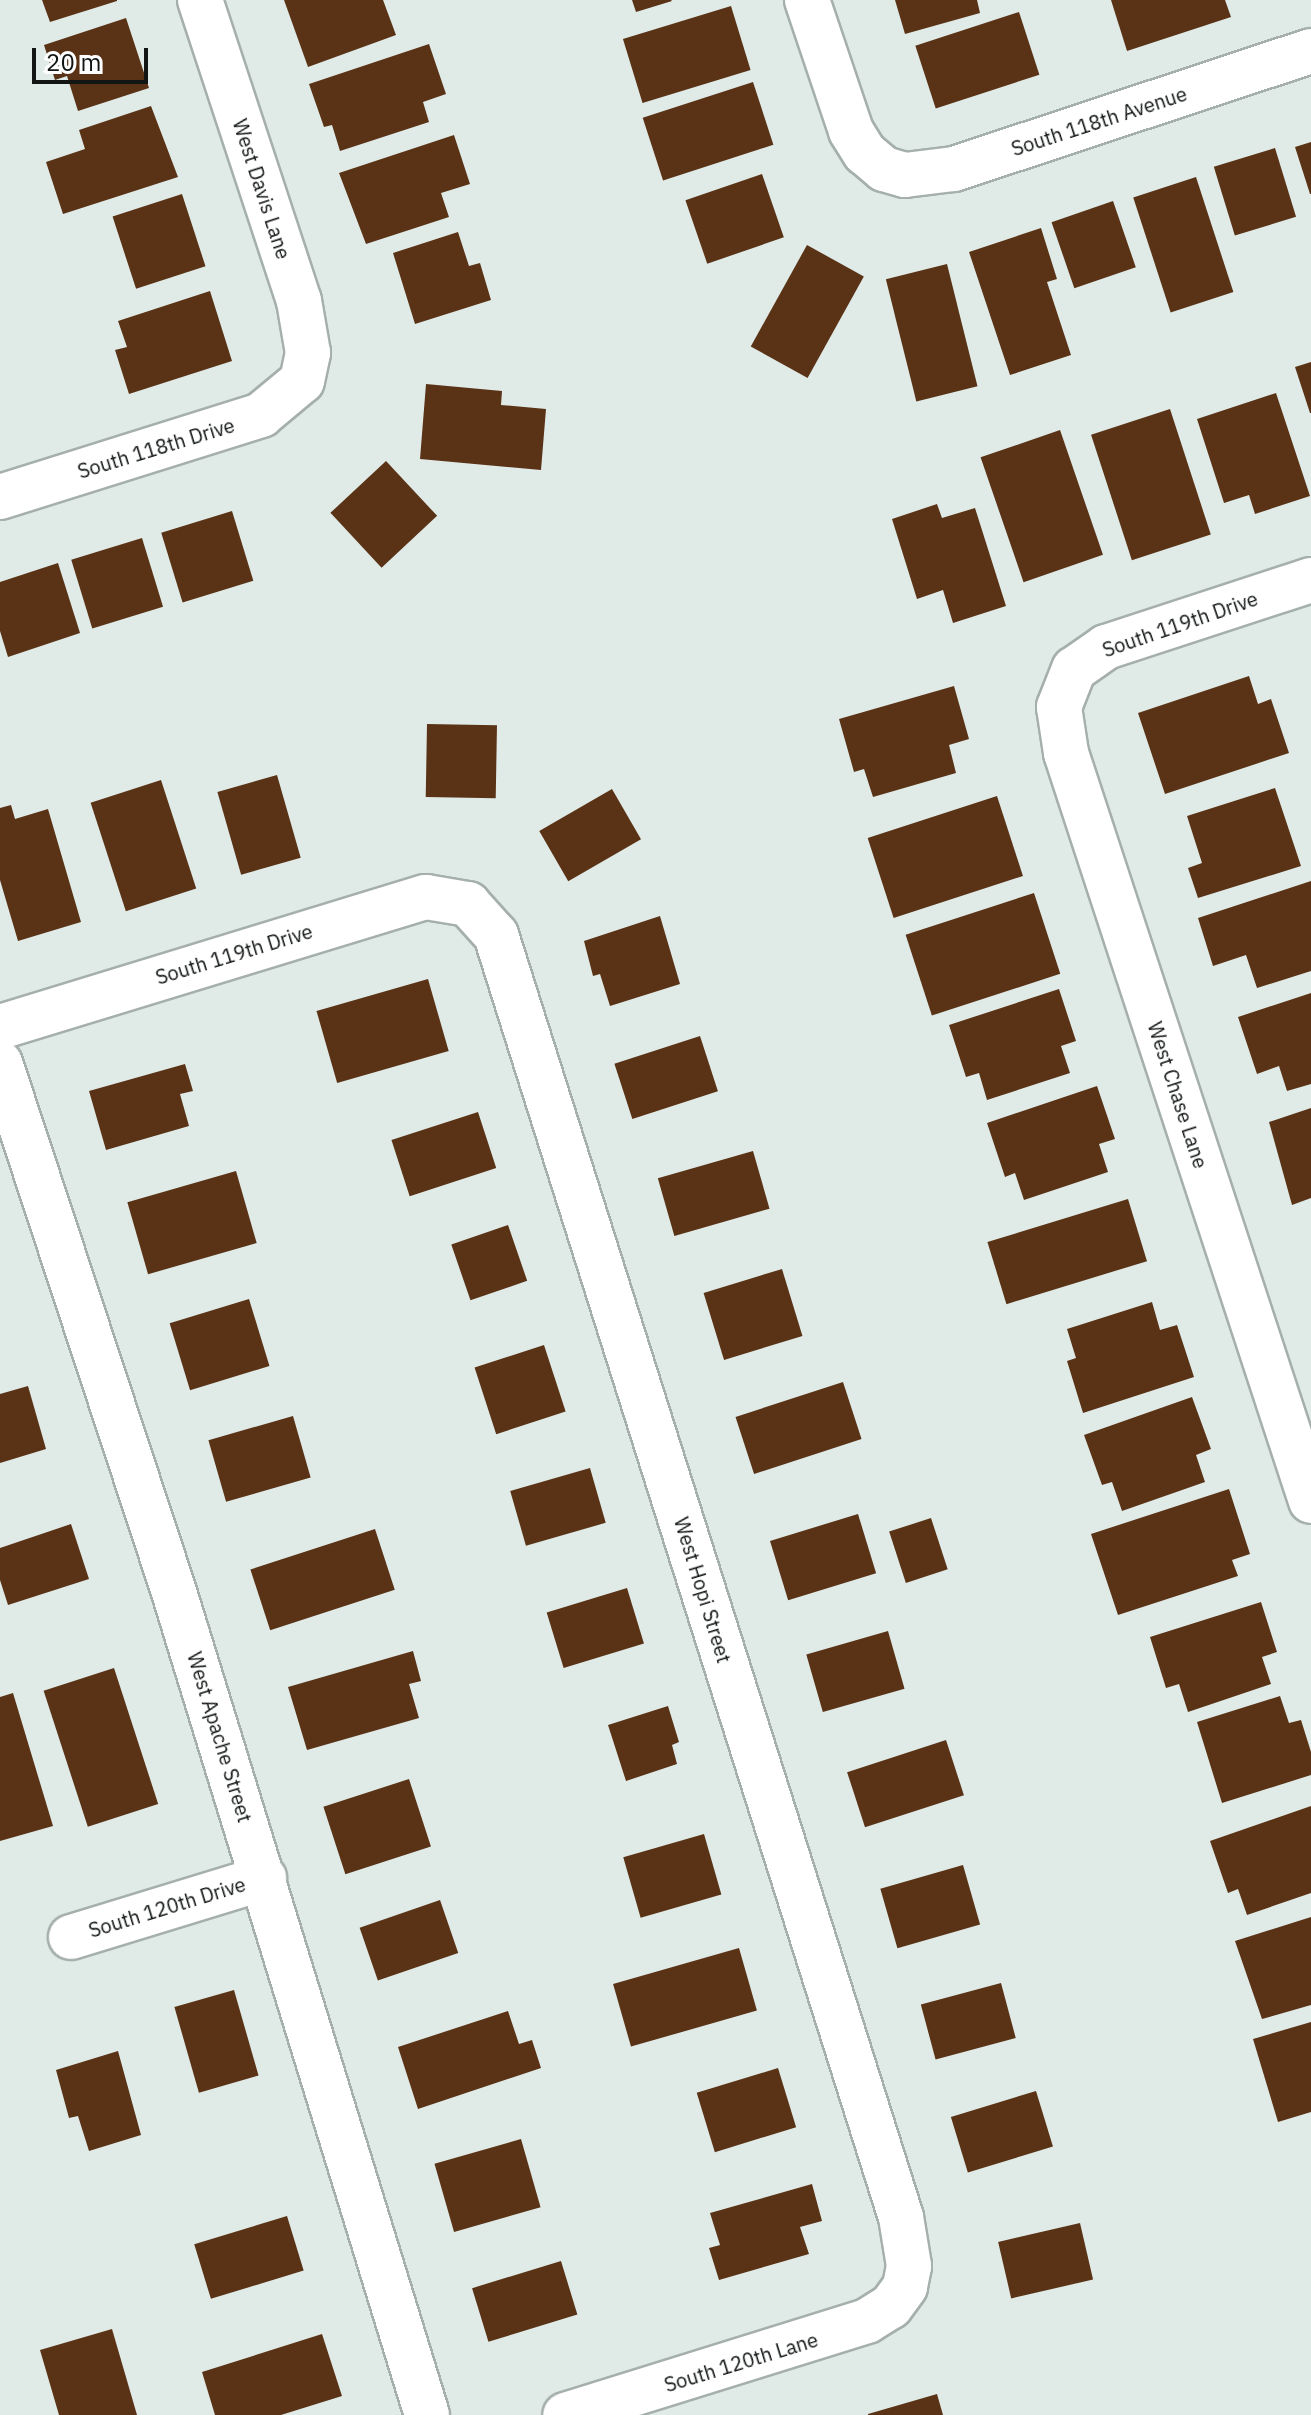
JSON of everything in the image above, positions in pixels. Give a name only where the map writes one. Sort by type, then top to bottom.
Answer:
[{"type":"street","name":"West Davis Lane","points":[[200,0],[299,301],[308,353],[302,381]]},
{"type":"street","name":"South 118th Avenue","points":[[807,0],[851,131],[865,153],[884,169],[905,175],[954,169],[1311,51]]},
{"type":"street","name":"South 118th Drive","points":[[0,497],[261,415],[302,381]]},
{"type":"street","name":"South 119th Drive","points":[[1064,687],[1074,669],[1106,647],[1311,580]]},
{"type":"street","name":"West Chase Lane","points":[[1064,687],[1059,707],[1066,753],[1311,1501]]},
{"type":"street","name":"South 119th Drive","points":[[0,1027],[408,900],[446,897],[468,904]]},
{"type":"street","name":"West Hopi Street","points":[[468,904],[484,918],[503,955],[901,2217],[909,2266],[905,2287]]},
{"type":"street","name":"West Apache Street","points":[[0,1063],[264,1878],[427,2415]]},
{"type":"street","name":"South 120th Drive","points":[[71,1937],[264,1878]]},
{"type":"street","name":"South 120th Lane","points":[[565,2415],[841,2331],[891,2306],[905,2287]]},
{"type":"building","points":[[42,0],[117,0],[117,1],[50,22]]},
{"type":"building","points":[[284,0],[383,0],[396,35],[308,67]]},
{"type":"building","points":[[632,0],[671,0],[672,1],[636,12]]},
{"type":"building","points":[[895,0],[977,0],[980,13],[905,34]]},
{"type":"building","points":[[1111,0],[1225,0],[1231,17],[1127,51]]},
{"type":"building","points":[[731,6],[751,70],[643,103],[623,39]]},
{"type":"building","points":[[1019,12],[1039,75],[936,108],[915,46]]},
{"type":"building","points":[[126,18],[149,88],[78,111],[67,76],[55,80],[44,45]]},
{"type":"building","points":[[429,44],[446,94],[423,102],[429,122],[340,151],[332,125],[324,127],[309,84]]},
{"type":"building","points":[[753,82],[773,145],[663,181],[643,118]]},
{"type":"building","points":[[151,106],[178,177],[63,214],[46,162],[85,149],[79,130]]},
{"type":"building","points":[[454,135],[470,184],[441,193],[449,217],[366,244],[339,173]]},
{"type":"building","points":[[1311,142],[1311,194],[1310,194],[1295,147]]},
{"type":"building","points":[[1275,148],[1296,217],[1235,236],[1214,167]]},
{"type":"building","points":[[762,174],[784,237],[707,264],[685,200]]},
{"type":"building","points":[[1196,177],[1233,292],[1171,312],[1133,197]]},
{"type":"building","points":[[182,194],[205,266],[136,289],[113,217]]},
{"type":"building","points":[[1113,201],[1136,267],[1074,288],[1052,222]]},
{"type":"building","points":[[1041,228],[1057,279],[1047,282],[1071,355],[1010,375],[969,252]]},
{"type":"building","points":[[458,232],[469,266],[480,263],[491,300],[415,324],[393,253]]},
{"type":"building","points":[[807,245],[864,277],[808,378],[751,346]]},
{"type":"building","points":[[947,264],[977,386],[916,401],[886,279]]},
{"type":"building","points":[[210,291],[232,361],[129,394],[115,350],[127,347],[118,321]]},
{"type":"building","points":[[1311,362],[1311,413],[1310,413],[1295,367]]},
{"type":"building","points":[[426,384],[502,391],[501,405],[546,409],[541,470],[420,459]]},
{"type":"building","points":[[1276,393],[1310,496],[1255,514],[1249,495],[1224,503],[1197,419]]},
{"type":"building","points":[[1170,409],[1211,535],[1132,560],[1091,435]]},
{"type":"building","points":[[1060,430],[1103,555],[1024,582],[981,457]]},
{"type":"building","points":[[386,461],[437,516],[382,568],[330,513]]},
{"type":"building","points":[[937,504],[942,518],[975,508],[1006,606],[953,623],[943,590],[917,599],[892,519]]},
{"type":"building","points":[[232,511],[253,581],[183,602],[161,533]]},
{"type":"building","points":[[142,538],[163,607],[92,628],[71,560]]},
{"type":"building","points":[[58,563],[80,633],[8,657],[0,631],[0,582]]},
{"type":"building","points":[[1249,676],[1258,704],[1271,699],[1289,753],[1165,794],[1138,713]]},
{"type":"building","points":[[954,686],[969,739],[949,745],[956,773],[873,797],[864,769],[854,772],[839,719]]},
{"type":"building","points":[[427,724],[497,725],[496,798],[426,797]]},
{"type":"building","points":[[277,775],[301,858],[241,875],[217,792]]},
{"type":"building","points":[[161,780],[196,888],[126,911],[91,803]]},
{"type":"building","points":[[1275,788],[1301,866],[1198,898],[1188,868],[1202,863],[1187,816]]},
{"type":"building","points":[[612,789],[641,839],[568,881],[539,831]]},
{"type":"building","points":[[997,796],[1023,876],[894,918],[868,838]]},
{"type":"building","points":[[11,805],[15,819],[48,809],[81,922],[18,941],[0,880],[0,808]]},
{"type":"building","points":[[1311,881],[1311,971],[1257,988],[1246,955],[1213,966],[1198,918]]},
{"type":"building","points":[[1034,893],[1060,974],[932,1016],[906,935]]},
{"type":"building","points":[[660,916],[680,984],[610,1006],[600,974],[593,976],[584,941]]},
{"type":"building","points":[[428,979],[449,1051],[337,1083],[316,1011]]},
{"type":"building","points":[[1059,989],[1076,1041],[1061,1046],[1070,1073],[987,1100],[979,1073],[966,1077],[949,1025]]},
{"type":"building","points":[[1311,993],[1311,1084],[1287,1091],[1279,1066],[1257,1074],[1238,1017]]},
{"type":"building","points":[[700,1036],[718,1091],[632,1119],[614,1064]]},
{"type":"building","points":[[185,1064],[193,1091],[180,1094],[189,1126],[106,1150],[89,1091]]},
{"type":"building","points":[[1097,1086],[1115,1139],[1099,1144],[1108,1172],[1024,1200],[1015,1173],[1005,1177],[987,1123]]},
{"type":"building","points":[[1311,1108],[1311,1198],[1292,1205],[1269,1122]]},
{"type":"building","points":[[478,1112],[496,1168],[410,1196],[391,1140]]},
{"type":"building","points":[[753,1151],[770,1209],[674,1236],[658,1178]]},
{"type":"building","points":[[236,1171],[257,1243],[148,1274],[127,1202]]},
{"type":"building","points":[[1128,1199],[1147,1261],[1006,1304],[987,1242]]},
{"type":"building","points":[[508,1225],[527,1281],[470,1300],[451,1245]]},
{"type":"building","points":[[782,1269],[802,1336],[724,1360],[704,1293]]},
{"type":"building","points":[[249,1299],[269,1366],[190,1390],[170,1323]]},
{"type":"building","points":[[1152,1302],[1160,1330],[1177,1325],[1194,1377],[1083,1413],[1067,1361],[1076,1358],[1067,1329]]},
{"type":"building","points":[[544,1345],[566,1412],[496,1434],[475,1368]]},
{"type":"building","points":[[843,1382],[862,1439],[754,1474],[736,1417]]},
{"type":"building","points":[[28,1386],[46,1449],[0,1463],[0,1394]]},
{"type":"building","points":[[1192,1397],[1211,1449],[1196,1455],[1205,1482],[1122,1511],[1112,1482],[1102,1485],[1084,1435]]},
{"type":"building","points":[[293,1416],[311,1478],[226,1502],[208,1440]]},
{"type":"building","points":[[590,1468],[606,1523],[526,1546],[510,1491]]},
{"type":"building","points":[[1229,1489],[1250,1554],[1232,1560],[1238,1576],[1118,1615],[1091,1534]]},
{"type":"building","points":[[858,1514],[876,1573],[788,1600],[770,1541]]},
{"type":"building","points":[[931,1518],[948,1569],[906,1583],[889,1532]]},
{"type":"building","points":[[71,1524],[89,1579],[8,1605],[0,1580],[0,1548]]},
{"type":"building","points":[[375,1529],[395,1590],[270,1630],[250,1569]]},
{"type":"building","points":[[627,1588],[644,1643],[564,1668],[547,1613]]},
{"type":"building","points":[[1261,1602],[1277,1652],[1262,1657],[1271,1684],[1188,1712],[1179,1684],[1166,1688],[1150,1637]]},
{"type":"building","points":[[888,1631],[905,1689],[823,1712],[806,1654]]},
{"type":"building","points":[[413,1651],[421,1681],[409,1684],[419,1718],[307,1750],[288,1687]]},
{"type":"building","points":[[114,1668],[158,1804],[88,1827],[44,1691]]},
{"type":"building","points":[[13,1693],[53,1826],[0,1841],[0,1697]]},
{"type":"building","points":[[1280,1696],[1289,1723],[1301,1720],[1311,1752],[1311,1775],[1222,1803],[1197,1722]]},
{"type":"building","points":[[668,1706],[679,1742],[672,1745],[677,1764],[626,1781],[608,1725]]},
{"type":"building","points":[[946,1740],[964,1795],[865,1827],[847,1772]]},
{"type":"building","points":[[409,1779],[431,1847],[345,1874],[323,1807]]},
{"type":"building","points":[[1311,1806],[1311,1893],[1247,1915],[1238,1889],[1228,1893],[1210,1841]]},
{"type":"building","points":[[704,1834],[721,1895],[641,1918],[623,1857]]},
{"type":"building","points":[[963,1865],[980,1925],[897,1948],[880,1889]]},
{"type":"building","points":[[440,1900],[458,1953],[378,1981],[360,1928]]},
{"type":"building","points":[[1311,1917],[1311,2005],[1262,2019],[1235,1941]]},
{"type":"building","points":[[739,1948],[757,2010],[631,2047],[613,1984]]},
{"type":"building","points":[[1001,1983],[1016,2038],[936,2060],[921,2004]]},
{"type":"building","points":[[234,1990],[259,2076],[199,2093],[174,2007]]},
{"type":"building","points":[[508,2011],[519,2044],[532,2040],[541,2068],[418,2109],[398,2047]]},
{"type":"building","points":[[1311,2022],[1311,2112],[1278,2122],[1253,2039]]},
{"type":"building","points":[[118,2051],[141,2135],[89,2151],[78,2116],[69,2118],[56,2070]]},
{"type":"building","points":[[778,2068],[796,2127],[715,2152],[697,2093]]},
{"type":"building","points":[[1036,2091],[1053,2146],[968,2172],[951,2117]]},
{"type":"building","points":[[521,2139],[541,2207],[454,2232],[434,2164]]},
{"type":"building","points":[[812,2184],[822,2221],[800,2227],[809,2254],[719,2280],[709,2248],[720,2245],[710,2213]]},
{"type":"building","points":[[287,2216],[304,2271],[211,2299],[194,2244]]},
{"type":"building","points":[[1080,2223],[1093,2280],[1011,2298],[998,2242]]},
{"type":"building","points":[[561,2261],[577,2315],[488,2342],[472,2288]]},
{"type":"building","points":[[112,2329],[137,2415],[59,2415],[40,2350]]},
{"type":"building","points":[[322,2334],[342,2396],[281,2415],[215,2415],[202,2372]]},
{"type":"building","points":[[937,2394],[943,2415],[868,2415],[868,2414]]}]
